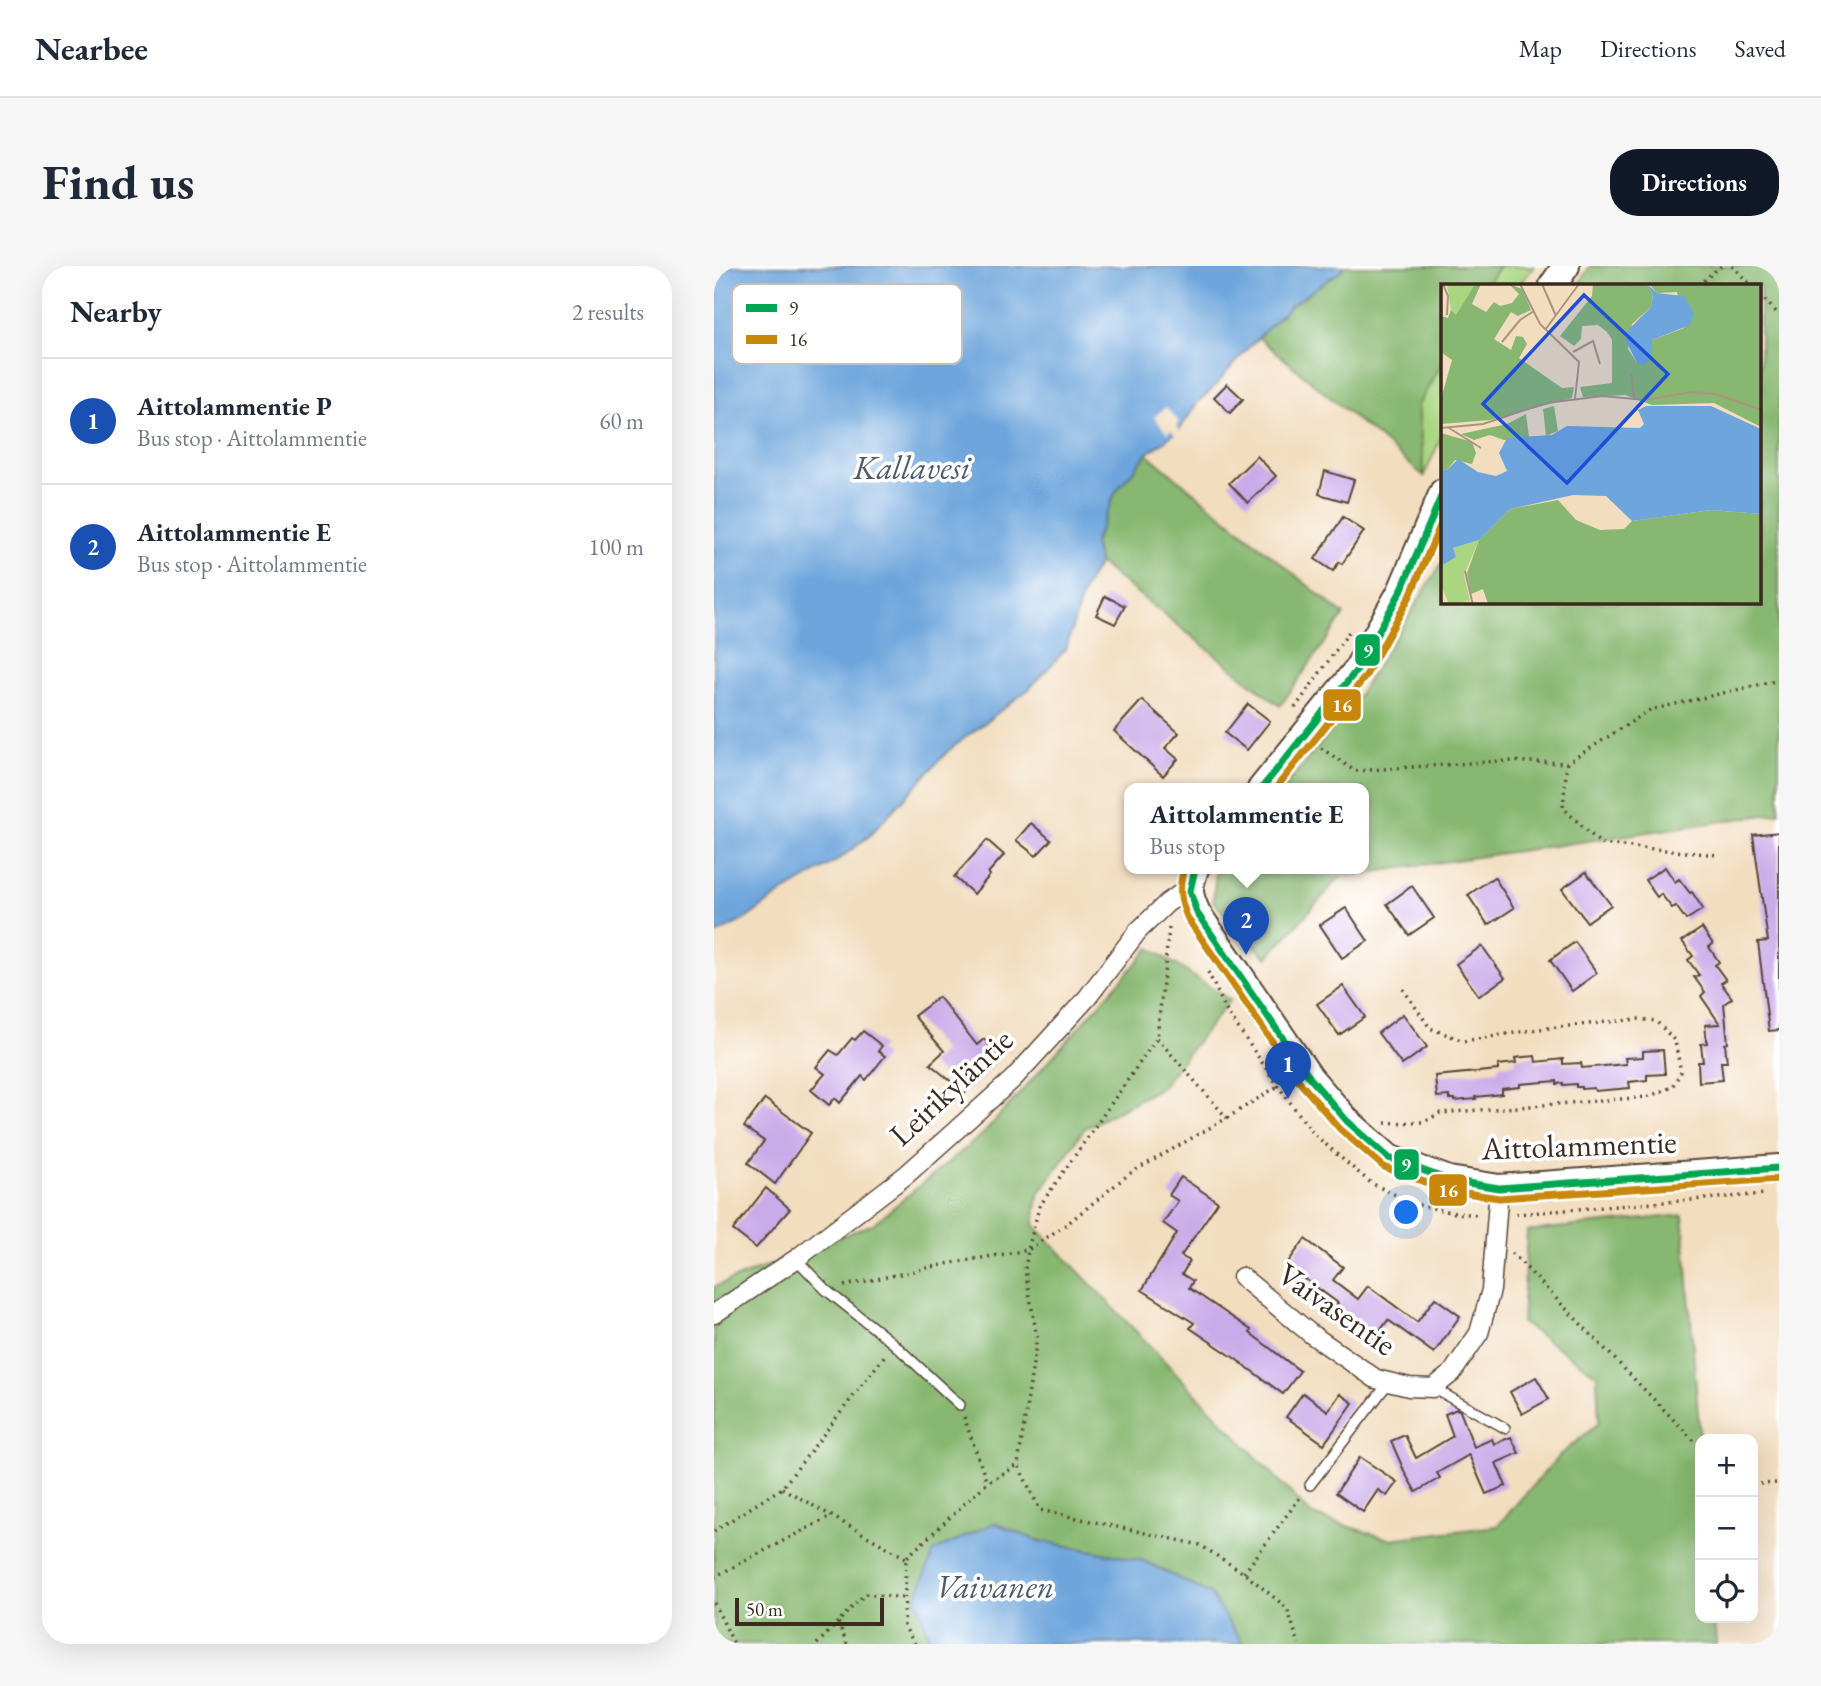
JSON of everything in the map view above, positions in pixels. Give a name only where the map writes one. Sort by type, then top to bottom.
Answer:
[{"type":"street","points":[[1554,284],[1566,266]]},
{"type":"street","points":[[1266,783],[1356,671],[1401,592],[1441,497]]},
{"type":"street","name":"Leirikyläntie","points":[[714,1314],[796,1259],[906,1175],[1013,1079],[1087,998],[1138,931],[1169,907],[1192,878]]},
{"type":"street","name":"Aittolammentie","points":[[1192,878],[1192,902],[1197,914],[1310,1078],[1346,1121],[1389,1158],[1449,1180],[1499,1188],[1779,1168]]},
{"type":"street","points":[[1433,1388],[1452,1373],[1479,1333],[1491,1290],[1499,1188]]},
{"type":"street","name":"Vaivasentie","points":[[1242,1277],[1311,1334],[1376,1379],[1409,1387],[1433,1388]]},
{"type":"lane","points":[[796,1259],[826,1290],[894,1345],[960,1405]]},
{"type":"lane","points":[[1310,1485],[1390,1382]]},
{"type":"lane","points":[[1433,1388],[1505,1428]]},
{"type":"path","points":[[1699,284],[1721,266]]},
{"type":"path","points":[[1732,266],[1750,284]]},
{"type":"path","points":[[1762,297],[1779,315]]},
{"type":"path","points":[[1290,713],[1353,627]]},
{"type":"path","points":[[1304,737],[1355,771],[1500,761],[1567,763],[1650,710],[1779,680]]},
{"type":"path","points":[[1567,763],[1563,808],[1601,844],[1718,855]]},
{"type":"path","points":[[1169,907],[1157,1038],[1039,1207],[1025,1269],[1037,1337],[1018,1465],[1040,1510],[1200,1545],[1244,1573],[1287,1608],[1300,1644]]},
{"type":"path","points":[[1203,963],[1226,1010],[1313,1133],[1371,1183],[1414,1204],[1455,1213],[1497,1216],[1766,1194]]},
{"type":"path","points":[[1341,1158],[1372,1124],[1424,1122],[1440,1113],[1647,1097],[1672,1087],[1681,1072],[1675,1041],[1656,1021],[1638,1019],[1539,1029],[1464,1041],[1430,1028],[1403,989]]},
{"type":"path","points":[[1157,1038],[1227,1118]]},
{"type":"path","points":[[826,1290],[946,1264],[1028,1250],[1067,1224],[1129,1174],[1278,1086]]},
{"type":"path","points":[[1495,1236],[1695,1442]]},
{"type":"path","points":[[714,1531],[782,1488],[894,1345]]},
{"type":"path","points":[[960,1405],[987,1483]]},
{"type":"path","points":[[915,1644],[904,1626],[906,1558],[987,1483],[1018,1465]]},
{"type":"path","points":[[1758,1484],[1779,1483]]},
{"type":"path","points":[[1244,1573],[1310,1485]]},
{"type":"path","points":[[782,1488],[906,1558]]},
{"type":"path","points":[[714,1577],[831,1516]]},
{"type":"path","points":[[817,1644],[865,1594],[905,1598]]},
{"type":"path","points":[[714,1603],[734,1644]]},
{"type":"path","points":[[838,1622],[847,1644]]},
{"type":"green space","points":[[1345,266],[1499,266],[1487,284],[1441,284],[1441,365],[1418,405],[1424,476],[1258,337],[1290,306]]},
{"type":"green space","points":[[1499,266],[1534,266],[1520,284],[1487,284]]},
{"type":"green space","points":[[1590,266],[1779,266],[1779,813],[1369,873],[1369,783],[1288,783],[1353,704],[1441,564],[1441,604],[1762,604],[1762,284],[1579,284]]},
{"type":"green space","points":[[1441,365],[1441,438],[1424,476],[1418,405]]},
{"type":"green space","points":[[1147,454],[1344,615],[1280,706],[1099,563],[1094,543],[1116,491]]},
{"type":"green space","points":[[1216,874],[1361,874],[1340,877],[1267,958],[1213,902]]},
{"type":"green space","points":[[1150,948],[1230,1000],[1160,1088],[1085,1128],[1038,1195],[1034,1225],[1312,1515],[1389,1539],[1497,1526],[1559,1456],[1599,1423],[1597,1375],[1522,1323],[1527,1231],[1683,1215],[1699,1434],[1695,1434],[1695,1623],[1714,1623],[1716,1644],[1243,1644],[1210,1594],[1144,1561],[1036,1540],[994,1523],[916,1598],[931,1644],[714,1644],[714,1287],[873,1224],[984,1133]]},
{"type":"water","name":"Kallavesi","points":[[714,266],[1345,266],[1290,306],[1198,402],[1180,429],[1147,454],[1116,491],[1094,543],[1099,563],[1084,589],[1066,649],[1029,689],[949,750],[868,837],[838,860],[782,893],[744,920],[714,935]]},
{"type":"water","name":"Vaivanen","points":[[994,1523],[1036,1540],[1144,1561],[1210,1594],[1243,1644],[931,1644],[916,1598],[934,1551]]},
{"type":"pier","points":[[1166,407],[1179,422],[1176,426],[1181,432],[1176,436],[1171,430],[1167,433],[1154,417]]},
{"type":"building","points":[[1227,384],[1243,399],[1230,413],[1214,397]]},
{"type":"building","points":[[1257,456],[1276,476],[1248,503],[1229,483]]},
{"type":"building","points":[[1325,471],[1354,480],[1347,502],[1319,494]]},
{"type":"building","points":[[1343,517],[1364,531],[1342,564],[1339,562],[1333,571],[1315,559]]},
{"type":"building","points":[[1105,596],[1125,606],[1115,624],[1096,615]]},
{"type":"building","points":[[1142,700],[1179,733],[1165,748],[1178,759],[1163,776],[1114,731]]},
{"type":"building","points":[[1248,704],[1270,721],[1247,750],[1225,733]]},
{"type":"building","points":[[1031,823],[1051,840],[1036,856],[1016,840]]},
{"type":"building","points":[[1779,832],[1779,1030],[1769,1031],[1758,942],[1768,941],[1753,835]]},
{"type":"building","points":[[987,840],[1004,855],[974,894],[954,877]]},
{"type":"building","points":[[1665,867],[1675,882],[1679,879],[1690,893],[1692,892],[1703,909],[1686,920],[1676,906],[1672,908],[1661,894],[1657,897],[1645,880]]},
{"type":"building","points":[[1586,872],[1611,905],[1587,922],[1562,889]]},
{"type":"building","points":[[1494,877],[1514,908],[1488,925],[1468,895]]},
{"type":"building","points":[[1412,886],[1434,918],[1409,935],[1387,904]]},
{"type":"building","points":[[1346,908],[1368,941],[1342,958],[1320,925]]},
{"type":"building","points":[[1702,928],[1713,944],[1709,947],[1719,962],[1715,965],[1726,980],[1721,983],[1732,998],[1724,1004],[1728,1043],[1725,1044],[1727,1062],[1721,1062],[1723,1080],[1699,1082],[1698,1062],[1703,1062],[1701,1044],[1707,1043],[1705,1025],[1720,1024],[1701,996],[1705,992],[1694,977],[1699,975],[1688,960],[1693,956],[1682,941]]},
{"type":"building","points":[[1575,942],[1597,973],[1572,991],[1550,960]]},
{"type":"building","points":[[1482,946],[1505,978],[1479,996],[1456,964]]},
{"type":"building","points":[[1343,986],[1365,1017],[1339,1035],[1317,1004]]},
{"type":"building","points":[[939,997],[977,1045],[984,1039],[1000,1057],[965,1093],[930,1064],[944,1051],[914,1016]]},
{"type":"building","points":[[1403,1014],[1427,1047],[1402,1065],[1378,1033]]},
{"type":"building","points":[[863,1031],[882,1046],[878,1051],[885,1056],[866,1080],[862,1076],[840,1103],[835,1098],[829,1105],[811,1090],[825,1074],[816,1067],[830,1050],[838,1055],[852,1038],[855,1040]]},
{"type":"building","points":[[1663,1050],[1665,1074],[1647,1075],[1647,1080],[1629,1082],[1630,1088],[1595,1091],[1594,1088],[1576,1087],[1576,1084],[1557,1084],[1557,1081],[1520,1084],[1520,1087],[1502,1089],[1502,1094],[1475,1097],[1476,1099],[1455,1101],[1449,1099],[1449,1096],[1437,1097],[1435,1076],[1498,1070],[1498,1065],[1516,1063],[1515,1058],[1535,1056],[1536,1062],[1563,1059],[1563,1064],[1581,1063],[1582,1068],[1626,1064],[1625,1058],[1643,1057],[1643,1051]]},
{"type":"building","points":[[765,1099],[811,1133],[775,1184],[748,1163],[764,1141],[744,1127]]},
{"type":"building","points":[[1181,1177],[1218,1202],[1181,1256],[1190,1261],[1182,1274],[1193,1281],[1189,1288],[1251,1330],[1250,1333],[1300,1371],[1283,1394],[1190,1328],[1194,1323],[1142,1290],[1177,1233],[1163,1223],[1178,1201],[1169,1195]]},
{"type":"building","points":[[766,1188],[790,1209],[756,1248],[733,1230]]},
{"type":"building","points":[[1305,1239],[1343,1267],[1333,1280],[1358,1299],[1368,1286],[1417,1322],[1435,1298],[1460,1316],[1434,1353],[1388,1320],[1372,1342],[1331,1312],[1338,1303],[1286,1265]]},
{"type":"building","points":[[1536,1377],[1549,1399],[1522,1414],[1510,1392]]},
{"type":"building","points":[[1303,1393],[1328,1411],[1340,1394],[1353,1403],[1324,1444],[1286,1417]]},
{"type":"building","points":[[1457,1409],[1474,1447],[1492,1439],[1494,1444],[1511,1437],[1519,1453],[1496,1463],[1506,1486],[1486,1494],[1469,1455],[1437,1473],[1440,1478],[1416,1492],[1391,1441],[1405,1435],[1416,1458],[1453,1436],[1445,1414]]},
{"type":"building","points":[[1360,1457],[1397,1482],[1387,1496],[1378,1490],[1363,1512],[1336,1493]]},
{"type":"transit line","name":"9","points":[[1266,783],[1356,671],[1401,591],[1441,497]]},
{"type":"transit line","name":"16","points":[[1280,783],[1365,677],[1410,596],[1441,524]]},
{"type":"transit line","name":"16","points":[[1183,874],[1181,894],[1188,919],[1302,1085],[1340,1129],[1384,1167],[1446,1190],[1499,1198],[1779,1179]]},
{"type":"transit line","name":"9","points":[[1194,874],[1190,891],[1197,913],[1310,1078],[1347,1121],[1389,1158],[1449,1180],[1499,1188],[1779,1168]]},
{"type":"place","name":"Aittolammentie E","points":[[1246,955]]},
{"type":"place","name":"Aittolammentie P","points":[[1288,1099]]}]
